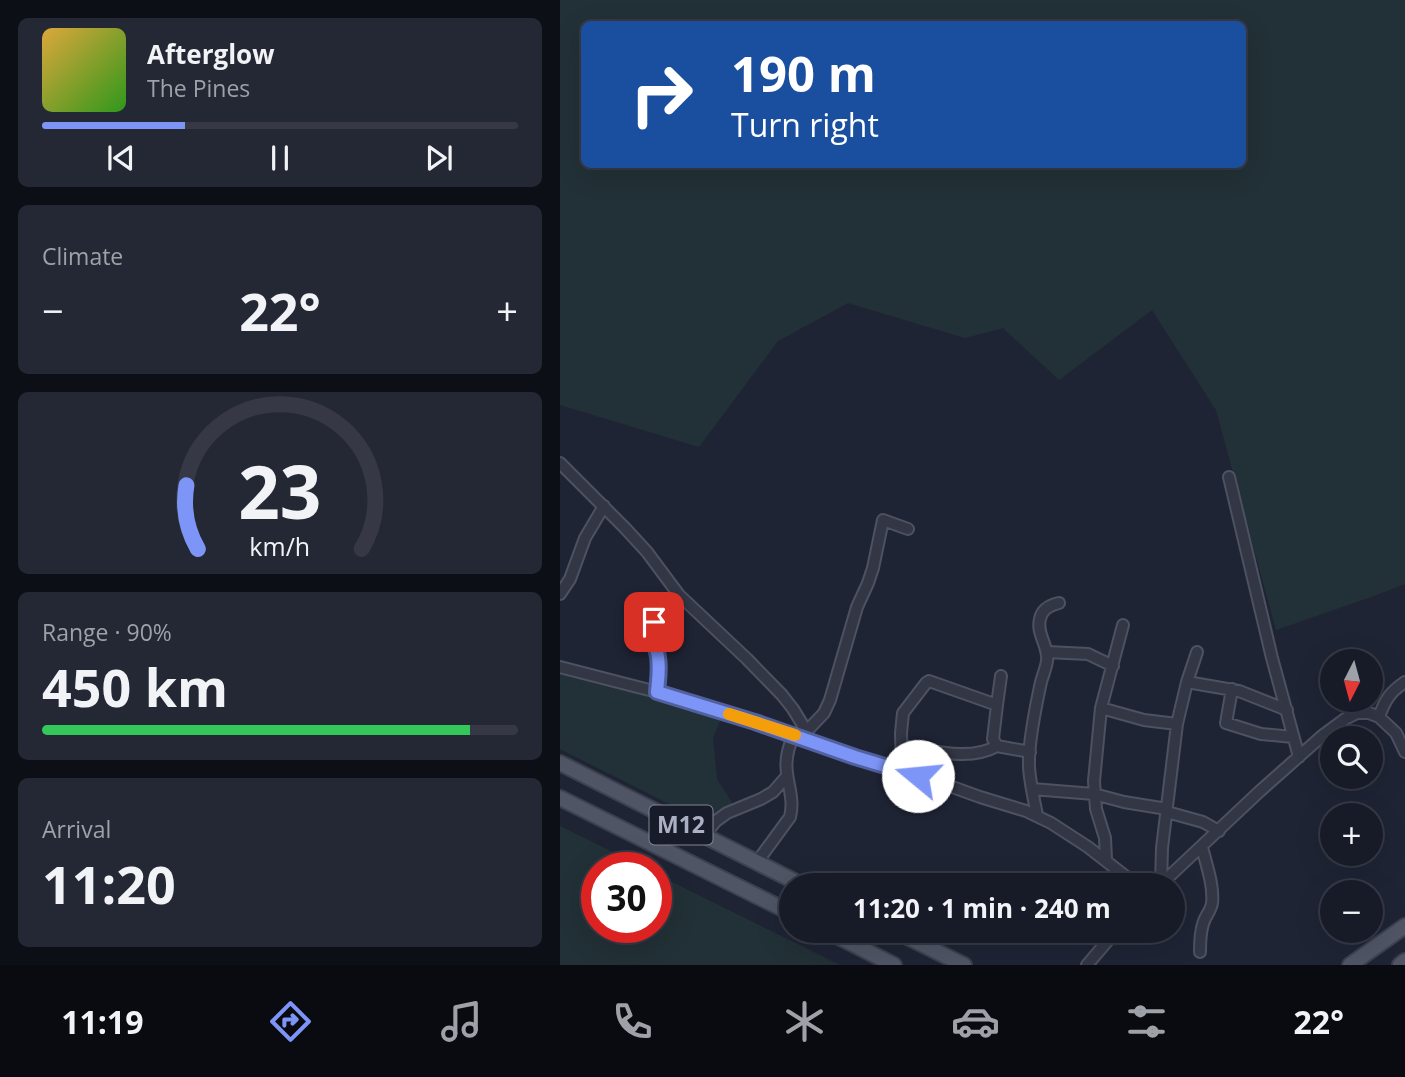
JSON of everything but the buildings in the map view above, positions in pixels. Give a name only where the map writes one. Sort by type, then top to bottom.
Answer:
[{"type":"main road","name":"M12","points":[[560,763],[779,873]]},
{"type":"main road","name":"M12","points":[[560,798],[779,907]]},
{"type":"main road","points":[[1350,965],[1405,926]]},
{"type":"main road","points":[[851,943],[894,965]]},
{"type":"main road","points":[[919,943],[964,965]]},
{"type":"main road","points":[[1400,965],[1405,961]]},
{"type":"street","points":[[560,463],[647,552],[679,595],[782,695],[793,709],[801,735]]},
{"type":"street","points":[[1229,477],[1270,648],[1300,757]]},
{"type":"street","points":[[560,594],[570,579],[585,538],[604,506]]},
{"type":"street","points":[[757,862],[790,817],[792,798],[787,776],[789,745],[824,713],[830,700],[857,607],[873,568],[883,520],[908,529]]},
{"type":"street","points":[[657,692],[658,654],[652,626],[657,617],[679,595]]},
{"type":"street","points":[[1037,815],[1029,766],[1047,663],[1040,619],[1043,611],[1059,603]]},
{"type":"street","points":[[1106,859],[1105,838],[1094,794],[1096,758],[1101,708],[1123,625]]},
{"type":"street","points":[[1047,652],[1088,654],[1113,666]]},
{"type":"street","points":[[1161,873],[1177,724],[1197,652]]},
{"type":"street","points":[[560,667],[657,692],[801,735],[855,757],[1037,815],[1106,859],[1123,873]]},
{"type":"street","points":[[997,746],[993,739],[1001,676]]},
{"type":"street","points":[[902,771],[903,713],[928,681],[997,705]]},
{"type":"street","points":[[1187,682],[1232,689],[1287,710]]},
{"type":"street","points":[[1379,717],[1394,689],[1405,682]]},
{"type":"street","points":[[1232,689],[1226,723],[1261,734],[1293,737]]},
{"type":"street","points":[[1101,708],[1144,720],[1177,724]]},
{"type":"street","points":[[1173,873],[1260,791],[1345,719],[1357,713],[1369,713],[1379,717],[1396,733],[1405,752]]},
{"type":"street","points":[[902,746],[969,754],[985,752],[997,746],[1030,752]]},
{"type":"street","points":[[704,836],[716,821],[727,813],[773,792],[787,776]]},
{"type":"street","points":[[1032,789],[1094,794],[1167,810],[1203,822],[1219,831]]},
{"type":"street","points":[[1200,952],[1202,926],[1213,900],[1202,847]]},
{"type":"street","points":[[1087,965],[1106,943]]},
{"type":"shaded area","points":[[560,0],[1405,0],[1405,584],[1276,630],[1216,410],[1152,310],[1059,380],[1003,328],[965,338],[848,303],[778,341],[699,447],[560,405]]},
{"type":"shaded area","points":[[560,670],[721,719],[713,738],[717,779],[734,806],[707,823],[560,749]]},
{"type":"shaded area","points":[[560,826],[613,852],[581,852],[581,943],[672,943],[672,882],[779,935],[779,943],[796,943],[840,965],[560,965]]},
{"type":"slow traffic","points":[[729,714],[795,735]]},
{"type":"route","points":[[654,622],[653,637],[659,668],[657,692],[918,776]]}]
